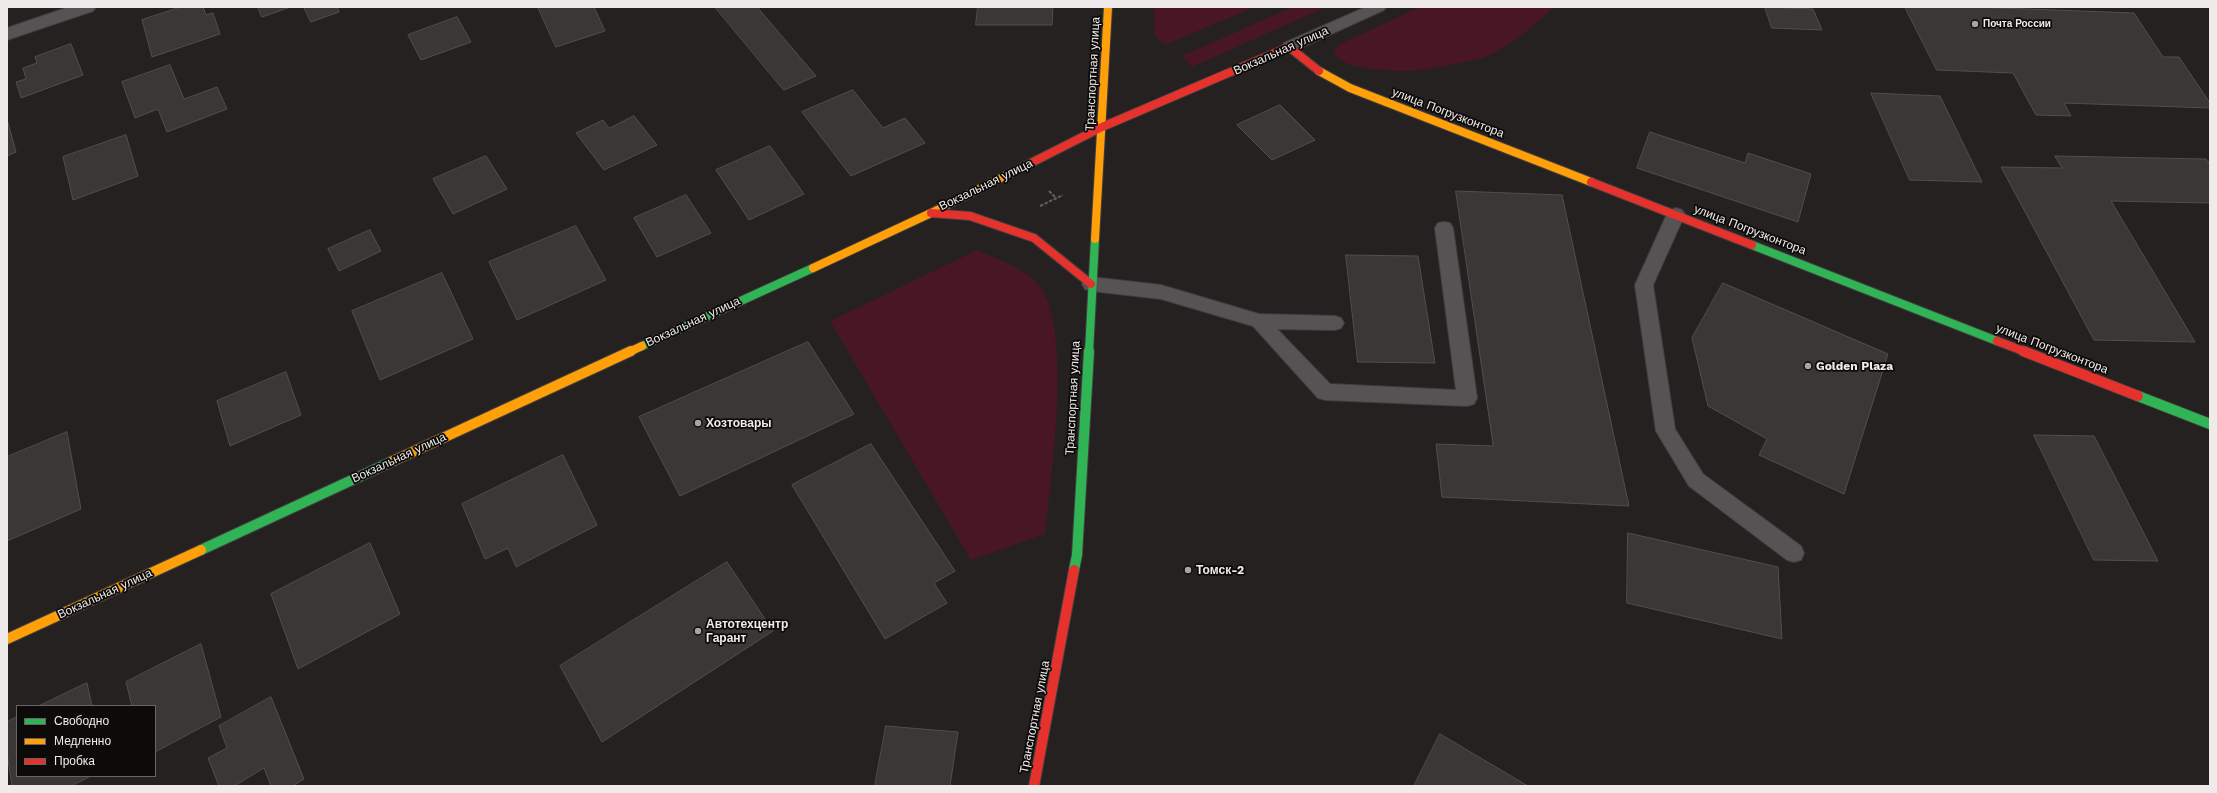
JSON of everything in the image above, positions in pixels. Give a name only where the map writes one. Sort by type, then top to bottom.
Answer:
[{"type":"main road","name":"Транспортная улица","points":[[1034,786],[1077,555],[1091,284],[1102,128],[1108,7]]},
{"type":"main road","name":"Вокзальная улица","points":[[7,639],[931,213],[1102,128],[1289,47]]},
{"type":"main road","name":"улица Погрузконтора","points":[[1289,47],[1323,74],[1350,88],[1676,214],[2210,424]]},
{"type":"main road","points":[[931,213],[970,216],[1034,238],[1091,284]]},
{"type":"street","points":[[7,34],[87,7]]},
{"type":"lane","name":"Вокзальная улица","points":[[1289,47],[1379,7]]},
{"type":"lane","points":[[1676,214],[1644,285],[1666,431],[1696,480],[1794,553]]},
{"type":"lane","points":[[1259,321],[1325,392],[1467,398],[1444,228]]},
{"type":"lane","points":[[1091,284],[1161,292],[1259,321],[1334,323]]},
{"type":"path","points":[[1047,189],[1056,198]]},
{"type":"path","points":[[1036,208],[1066,194]]},
{"type":"shaded area","points":[[1154,7],[1255,7],[1165,45],[1154,35]]},
{"type":"shaded area","points":[[1292,7],[1326,7],[1192,67],[1182,56]]},
{"type":"shaded area","points":[[1419,7],[1554,7],[1531,28],[1506,46],[1488,56],[1452,65],[1413,71],[1381,70],[1354,66],[1344,62],[1337,56],[1335,49],[1341,44]]},
{"type":"shaded area","points":[[977,250],[1020,270],[1035,281],[1041,288],[1050,309],[1056,338],[1057,407],[1055,444],[1045,534],[971,560],[830,321]]},
{"type":"building","points":[[181,7],[203,7],[206,15],[213,13],[220,34],[152,57],[142,20]]},
{"type":"building","points":[[258,7],[291,7],[262,17]]},
{"type":"building","points":[[304,7],[337,7],[339,12],[311,22]]},
{"type":"building","points":[[538,7],[594,7],[605,31],[556,47]]},
{"type":"building","points":[[715,7],[757,7],[816,76],[784,90]]},
{"type":"building","points":[[978,7],[1053,7],[1052,25],[976,25]]},
{"type":"building","points":[[1765,7],[1813,9],[1822,30],[1772,28]]},
{"type":"building","points":[[1905,7],[1974,7],[2134,13],[2163,57],[2179,57],[2210,103],[2210,108],[2064,103],[2071,116],[2036,115],[2013,73],[1937,70]]},
{"type":"building","points":[[457,17],[471,42],[421,60],[408,35]]},
{"type":"building","points":[[71,44],[83,75],[21,98],[16,82],[26,79],[23,68],[37,63],[35,57]]},
{"type":"building","points":[[170,65],[184,99],[217,87],[227,109],[167,132],[158,109],[135,118],[122,82]]},
{"type":"building","points":[[853,90],[883,128],[905,118],[925,143],[851,176],[802,112]]},
{"type":"building","points":[[1871,93],[1940,96],[1982,182],[1910,180]]},
{"type":"building","points":[[1280,105],[1315,140],[1272,160],[1237,125]]},
{"type":"building","points":[[634,116],[657,145],[604,170],[576,133],[603,120],[609,128]]},
{"type":"building","points":[[7,119],[16,152],[7,156]]},
{"type":"building","points":[[1650,132],[1745,163],[1748,153],[1811,174],[1798,222],[1637,168]]},
{"type":"building","points":[[126,135],[138,176],[73,200],[63,157]]},
{"type":"building","points":[[770,146],[804,194],[749,220],[716,170]]},
{"type":"building","points":[[486,156],[507,189],[453,214],[433,179]]},
{"type":"building","points":[[2055,156],[2206,159],[2210,164],[2210,203],[2111,201],[2195,342],[2094,340],[2001,167],[2062,168]]},
{"type":"building","points":[[1456,191],[1562,195],[1629,506],[1442,497],[1436,444],[1493,446]]},
{"type":"building","points":[[686,195],[711,233],[657,257],[634,218]]},
{"type":"building","points":[[576,226],[606,280],[517,320],[489,262]]},
{"type":"building","points":[[370,230],[381,251],[339,271],[328,249]]},
{"type":"building","points":[[1346,255],[1418,256],[1435,363],[1358,362]]},
{"type":"building","points":[[442,273],[473,339],[380,380],[352,311]]},
{"type":"building","points":[[1723,283],[1888,354],[1844,494],[1759,455],[1767,439],[1708,406],[1692,338]]},
{"type":"building","points":[[808,342],[854,414],[680,496],[639,417]]},
{"type":"building","points":[[286,372],[301,415],[230,446],[217,401]]},
{"type":"building","points":[[67,432],[81,509],[7,541],[7,457]]},
{"type":"building","points":[[2034,435],[2094,436],[2158,561],[2094,560]]},
{"type":"building","points":[[871,444],[955,571],[934,583],[947,603],[885,639],[792,485]]},
{"type":"building","points":[[563,455],[597,525],[516,567],[508,548],[485,559],[462,504]]},
{"type":"building","points":[[1628,533],[1778,567],[1782,639],[1627,603]]},
{"type":"building","points":[[370,543],[400,614],[298,669],[271,594]]},
{"type":"building","points":[[727,562],[773,631],[602,742],[560,666]]},
{"type":"building","points":[[201,644],[221,717],[156,751],[156,705],[132,705],[126,682]]},
{"type":"building","points":[[87,683],[92,705],[41,705]]},
{"type":"building","points":[[271,697],[304,779],[293,786],[271,786],[264,768],[234,786],[219,786],[208,758],[227,748],[219,726]]},
{"type":"building","points":[[16,718],[16,777],[89,777],[71,786],[12,786],[7,753],[7,722]]},
{"type":"building","points":[[886,726],[958,732],[950,786],[875,786]]},
{"type":"building","points":[[1440,734],[1528,786],[1414,786]]},
{"type":"traffic: fast","points":[[1074,570],[1077,555],[1095,239]]},
{"type":"traffic: fast","points":[[1752,245],[1997,341]]},
{"type":"traffic: fast","points":[[642,346],[813,268]]},
{"type":"traffic: fast","points":[[2138,396],[2210,424]]},
{"type":"traffic: fast","points":[[201,550],[393,461]]},
{"type":"traffic: slow","points":[[1095,239],[1108,7]]},
{"type":"traffic: slow","points":[[1319,71],[1350,88],[1591,182]]},
{"type":"traffic: slow","points":[[813,268],[931,213],[1021,168]]},
{"type":"traffic: slow","points":[[393,461],[642,346]]},
{"type":"traffic: slow","points":[[7,639],[201,550]]},
{"type":"traffic: jam","points":[[1021,168],[1102,127],[1289,47],[1319,71]]},
{"type":"traffic: jam","points":[[1591,182],[1752,245]]},
{"type":"traffic: jam","points":[[931,213],[970,216],[1034,238],[1091,284]]},
{"type":"traffic: jam","points":[[1997,341],[2138,396]]},
{"type":"traffic: jam","points":[[1034,786],[1074,570]]},
{"type":"place","name":"Почта России","points":[[1975,24]]},
{"type":"place","name":"Golden Plaza","points":[[1808,366]]},
{"type":"place","name":"Хозтовары","points":[[698,423]]},
{"type":"place","name":"Томск-2","points":[[1188,570]]},
{"type":"place","name":"Автотехцентр Гарант","points":[[698,631]]}]
